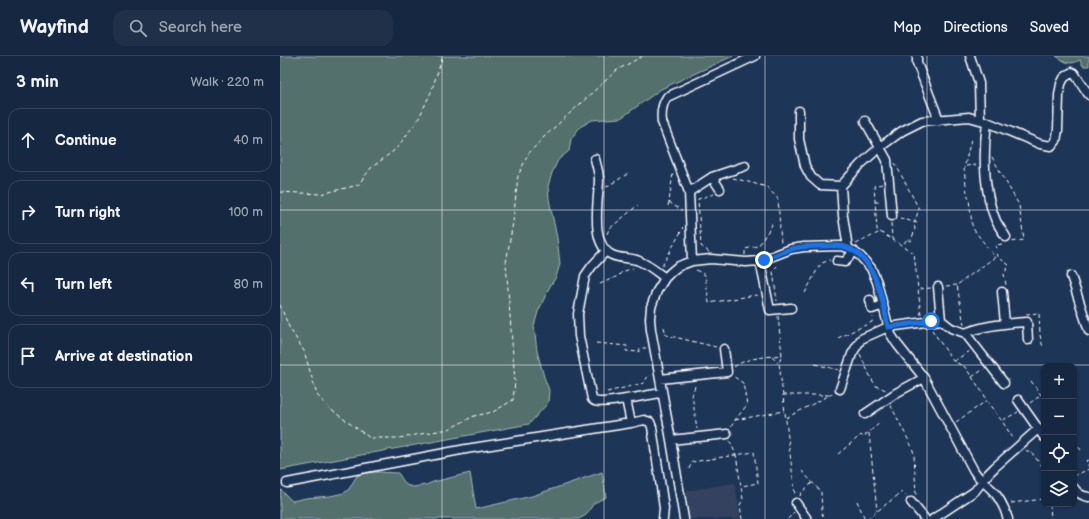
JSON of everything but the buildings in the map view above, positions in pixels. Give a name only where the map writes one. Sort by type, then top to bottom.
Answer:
[{"type":"street","points":[[692,261],[689,192],[662,122],[662,109],[665,100],[668,97],[755,56]]},
{"type":"street","points":[[910,56],[917,60],[939,120]]},
{"type":"street","points":[[970,56],[979,83],[985,139],[985,173],[991,205],[997,223],[1006,241]]},
{"type":"street","points":[[837,261],[845,262],[851,249],[843,216],[841,186],[861,164],[880,147],[902,131],[922,122],[969,117],[983,121],[1040,144],[1051,146],[1056,141],[1058,130],[1059,94],[1064,78],[1072,72],[1074,73],[1089,95]]},
{"type":"street","points":[[799,111],[799,139],[805,166],[811,177],[820,185],[841,186]]},
{"type":"street","points":[[865,121],[887,160],[892,216]]},
{"type":"street","points":[[595,159],[598,171],[597,218],[598,235],[600,241],[606,251],[618,257],[639,261],[665,278]]},
{"type":"street","points":[[689,192],[712,177],[745,166]]},
{"type":"street","points":[[712,177],[718,187]]},
{"type":"street","points":[[684,519],[650,319],[650,307],[657,291],[665,278],[677,267],[692,261],[711,259],[746,262],[760,261],[792,249],[804,247],[841,246],[851,249],[871,268],[877,282],[890,333],[924,378],[974,471],[996,495],[1008,519]]},
{"type":"street","points":[[606,251],[592,266],[586,276],[578,310],[578,329],[592,399],[596,402],[612,402],[662,393]]},
{"type":"street","points":[[760,261],[770,310],[792,308]]},
{"type":"street","points":[[1071,276],[1089,330]]},
{"type":"street","points":[[938,287],[941,320],[951,328],[965,333],[1004,383]]},
{"type":"street","points":[[1004,289],[1005,323]]},
{"type":"street","points":[[871,304],[883,305]]},
{"type":"street","points":[[840,389],[852,354],[861,339],[888,327],[941,320]]},
{"type":"street","points":[[965,333],[978,328],[1005,323],[1027,322],[1028,340]]},
{"type":"street","points":[[660,376],[727,372],[724,349]]},
{"type":"street","points":[[866,414],[892,396],[924,378]]},
{"type":"street","points":[[626,399],[631,423]]},
{"type":"street","points":[[1018,400],[1042,435]]},
{"type":"street","points":[[287,483],[466,449],[644,420],[650,422],[652,427],[664,508],[663,519]]},
{"type":"street","points":[[933,519],[975,491],[982,480],[995,467],[1038,429]]},
{"type":"street","points":[[671,440],[727,434]]},
{"type":"street","points":[[1077,493],[1089,497]]},
{"type":"street","points":[[797,501],[807,519]]},
{"type":"street","points":[[911,502],[925,519]]},
{"type":"path","points":[[280,192],[321,194],[358,185],[371,168],[396,149],[418,120],[431,92],[443,56]]},
{"type":"path","points":[[280,306],[304,351],[317,395],[330,409],[370,438],[399,438],[449,429],[474,416],[493,412],[513,400],[515,382],[506,263],[513,222],[518,176],[528,154],[549,132],[616,70],[643,56]]},
{"type":"path","points":[[918,289],[957,285],[995,257],[974,230],[972,225],[969,199],[966,193],[964,169],[971,139]]},
{"type":"path","points":[[990,153],[1019,205],[1024,240],[1006,241],[996,245],[998,257],[1008,265],[1004,274],[1004,289]]},
{"type":"path","points":[[887,160],[893,159],[919,209],[914,223],[915,229],[911,240],[907,239],[903,246]]},
{"type":"path","points":[[965,166],[985,164]]},
{"type":"path","points":[[668,206],[673,173],[680,170]]},
{"type":"path","points":[[598,198],[604,197],[606,186],[629,174]]},
{"type":"path","points":[[731,178],[767,187],[778,199],[782,253]]},
{"type":"path","points":[[889,184],[874,186],[877,230],[914,253],[918,289],[926,322],[953,361],[965,368],[972,377],[1013,438]]},
{"type":"path","points":[[711,259],[709,251],[701,246],[698,199],[714,194],[718,187]]},
{"type":"path","points":[[669,202],[690,217]]},
{"type":"path","points":[[607,234],[610,229],[638,205]]},
{"type":"path","points":[[892,239],[890,216],[917,223]]},
{"type":"path","points":[[746,262],[745,249],[759,245],[772,225],[771,223]]},
{"type":"path","points":[[851,249],[880,232]]},
{"type":"path","points":[[805,292],[822,263],[831,260],[837,261]]},
{"type":"path","points":[[777,266],[773,272],[779,310],[778,317],[782,355],[779,363],[785,419],[797,501]]},
{"type":"path","points":[[696,270],[705,275],[709,303],[756,295],[768,300]]},
{"type":"path","points":[[957,285],[965,333]]},
{"type":"path","points":[[838,338],[872,322],[873,317],[871,304]]},
{"type":"path","points":[[1025,314],[1039,313],[1040,335],[1043,348]]},
{"type":"path","points":[[664,327],[666,335],[724,349]]},
{"type":"path","points":[[596,344],[627,346],[626,351],[639,352],[640,348],[655,349]]},
{"type":"path","points":[[857,346],[870,378],[876,386],[890,392],[894,400],[891,406],[912,447],[914,454],[916,498],[911,502],[902,492],[866,519],[857,501]]},
{"type":"path","points":[[953,361],[976,347]]},
{"type":"path","points":[[742,519],[740,505],[743,499],[736,455],[727,434],[735,420],[747,406],[743,383],[727,372],[738,363],[782,355]]},
{"type":"path","points":[[771,356],[779,363]]},
{"type":"path","points":[[816,364],[846,372]]},
{"type":"path","points":[[972,377],[990,366]]},
{"type":"path","points":[[607,392],[644,383],[648,376],[660,376]]},
{"type":"path","points":[[1031,381],[1041,395]]},
{"type":"path","points":[[695,386],[692,395],[699,438]]},
{"type":"path","points":[[785,419],[840,389]]},
{"type":"path","points":[[782,395],[830,395]]},
{"type":"path","points":[[949,426],[958,422],[987,401]]},
{"type":"path","points":[[735,420],[784,411]]},
{"type":"path","points":[[838,454],[862,435],[863,437],[869,433],[881,422]]},
{"type":"path","points":[[869,433],[877,511]]},
{"type":"path","points":[[1021,444],[1028,452],[1030,451],[1041,464]]},
{"type":"path","points":[[1077,445],[1081,450]]},
{"type":"path","points":[[689,469],[692,462],[754,452],[758,483],[741,486]]},
{"type":"path","points":[[1077,474],[1089,468],[1086,461],[1089,460]]},
{"type":"path","points":[[802,470],[812,483],[822,492],[822,513],[824,519]]},
{"type":"path","points":[[797,501],[801,493],[812,483]]},
{"type":"path","points":[[1002,505],[1041,499]]},
{"type":"path","points":[[1050,507],[1052,519]]},
{"type":"shaded area","points":[[735,483],[740,519],[689,519],[685,491]]},
{"type":"green space","points":[[280,56],[733,56],[661,89],[621,118],[592,120],[580,127],[571,139],[569,151],[558,160],[548,186],[560,264],[556,277],[538,312],[534,326],[537,351],[549,390],[548,403],[529,424],[280,470]]},
{"type":"green space","points":[[1056,56],[1089,56],[1089,66],[1083,66],[1080,60],[1070,63]]},
{"type":"green space","points":[[602,472],[606,497],[594,503],[586,515],[579,519],[280,519],[280,489],[292,501],[330,496],[344,493],[349,489],[356,477],[362,473],[398,473],[406,485],[413,487],[470,473],[476,509],[532,496]]},
{"type":"route","points":[[764,260],[792,249],[804,247],[846,247],[860,256],[871,268],[877,282],[888,327],[931,321]]}]
